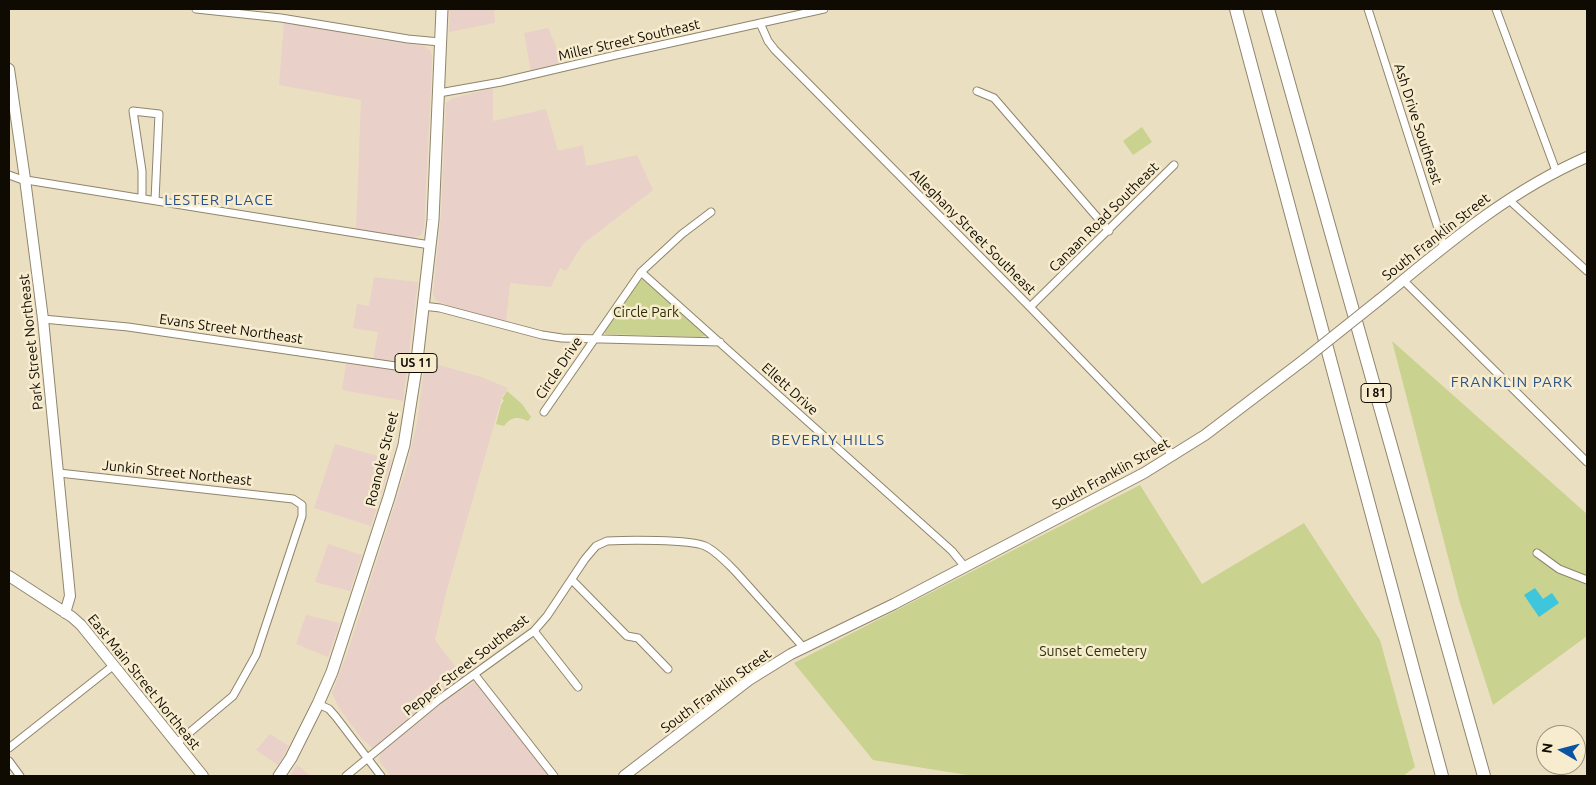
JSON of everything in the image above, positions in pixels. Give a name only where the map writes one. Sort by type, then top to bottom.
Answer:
[{"type":"highway","name":"I 81","points":[[1236,9],[1442,776]]},
{"type":"highway","name":"I 81","points":[[1268,9],[1484,776]]},
{"type":"main road","name":"Roanoke Street","points":[[279,776],[291,758],[318,704],[343,640],[398,470],[407,429],[430,245],[442,9]]},
{"type":"main road","name":"Park Street Northeast","points":[[9,69],[43,319],[59,473],[70,596],[65,613]]},
{"type":"main road","name":"South Franklin Street","points":[[624,776],[749,680],[804,648],[894,604],[1174,456],[1205,435],[1304,359],[1444,246],[1508,199],[1556,171],[1587,157]]},
{"type":"main road","name":"East Main Street Northeast","points":[[9,576],[81,625],[203,776]]},
{"type":"street","points":[[196,9],[281,18],[408,39],[440,42]]},
{"type":"street","name":"Miller Street Southeast","points":[[439,93],[501,82],[626,52],[824,9]]},
{"type":"street","name":"Ash Drive Southeast","points":[[1368,9],[1444,246]]},
{"type":"street","points":[[1496,9],[1556,171]]},
{"type":"street","name":"Alleghany Street Southeast","points":[[760,23],[768,41],[775,50],[1174,456]]},
{"type":"street","points":[[977,91],[994,98],[1109,231]]},
{"type":"street","points":[[142,198],[142,171],[133,111],[159,114],[155,200]]},
{"type":"street","name":"Canaan Road Southeast","points":[[1030,308],[1174,165]]},
{"type":"street","points":[[9,175],[273,221],[430,245]]},
{"type":"street","points":[[1508,199],[1587,271]]},
{"type":"street","name":"Circle Drive","points":[[544,412],[641,272],[682,234],[711,212]]},
{"type":"street","name":"Ellett Drive","points":[[641,272],[952,552],[965,567]]},
{"type":"street","points":[[1403,280],[1587,462]]},
{"type":"street","points":[[423,306],[440,308],[542,335],[562,338],[720,342]]},
{"type":"street","name":"Evans Street Northeast","points":[[43,319],[128,326],[416,369]]},
{"type":"street","name":"Junkin Street Northeast","points":[[59,473],[293,499],[302,504],[302,516],[256,655],[233,696],[176,743]]},
{"type":"street","name":"Pepper Street Southeast","points":[[346,776],[437,701],[534,631],[547,616],[585,559],[596,546],[607,541],[697,543],[705,546],[722,559],[804,648]]},
{"type":"street","points":[[1537,552],[1559,569],[1587,580]]},
{"type":"street","points":[[572,580],[627,636],[638,638],[668,669]]},
{"type":"street","points":[[534,631],[578,687]]},
{"type":"street","points":[[9,748],[114,664]]},
{"type":"street","points":[[475,675],[554,776]]},
{"type":"street","points":[[318,704],[329,709],[380,776]]},
{"type":"street","points":[[9,761],[20,776]]},
{"type":"shaded area","points":[[450,9],[494,9],[495,23],[449,32]]},
{"type":"shaded area","points":[[284,22],[350,33],[361,37],[424,46],[430,50],[432,55],[431,86],[424,229],[421,235],[413,238],[356,229],[361,100],[279,85]]},
{"type":"shaded area","points":[[548,28],[556,46],[559,64],[531,72],[524,33]]},
{"type":"shaded area","points":[[493,88],[493,121],[546,109],[558,151],[583,145],[586,166],[637,155],[653,190],[583,244],[566,271],[560,268],[551,287],[510,283],[506,323],[449,307],[436,300],[433,295],[441,214],[446,103],[453,98]]},
{"type":"shaded area","points":[[374,277],[418,282],[403,401],[342,390],[346,364],[372,367],[378,332],[353,328],[357,304],[369,306]]},
{"type":"shaded area","points":[[425,361],[481,377],[508,388],[502,397],[446,593],[435,640],[464,678],[376,748],[373,748],[362,739],[339,708],[332,693],[347,654],[407,466],[417,423]]},
{"type":"shaded area","points":[[335,444],[392,460],[371,526],[314,508]]},
{"type":"shaded area","points":[[328,544],[362,555],[350,591],[315,582]]},
{"type":"shaded area","points":[[306,615],[340,623],[328,657],[296,644]]},
{"type":"shaded area","points":[[474,682],[478,684],[548,773],[545,776],[391,776],[380,762],[379,757],[381,753],[446,700]]},
{"type":"shaded area","points":[[270,734],[289,746],[278,765],[256,750]]},
{"type":"shaded area","points":[[297,765],[299,766],[310,776],[290,776]]},
{"type":"green space","points":[[1142,127],[1152,142],[1133,155],[1123,141]]},
{"type":"green space","name":"Circle Park","points":[[643,279],[705,333],[705,336],[605,334],[605,330],[638,281]]},
{"type":"green space","points":[[1392,341],[1587,514],[1587,636],[1493,705],[1460,603]]},
{"type":"green space","points":[[507,391],[522,404],[531,417],[528,421],[514,418],[504,426],[496,424],[504,400],[502,399]]},
{"type":"green space","name":"Sunset Cemetery","points":[[1140,485],[1202,584],[1304,523],[1380,640],[1415,767],[1403,776],[974,776],[873,760],[794,663]]},
{"type":"water","points":[[1535,588],[1543,599],[1552,593],[1559,603],[1539,617],[1524,595]]},
{"type":"district","name":"LESTER PLACE","points":[[219,200]]},
{"type":"district","name":"FRANKLIN PARK","points":[[1512,382]]},
{"type":"district","name":"BEVERLY HILLS","points":[[828,440]]}]
